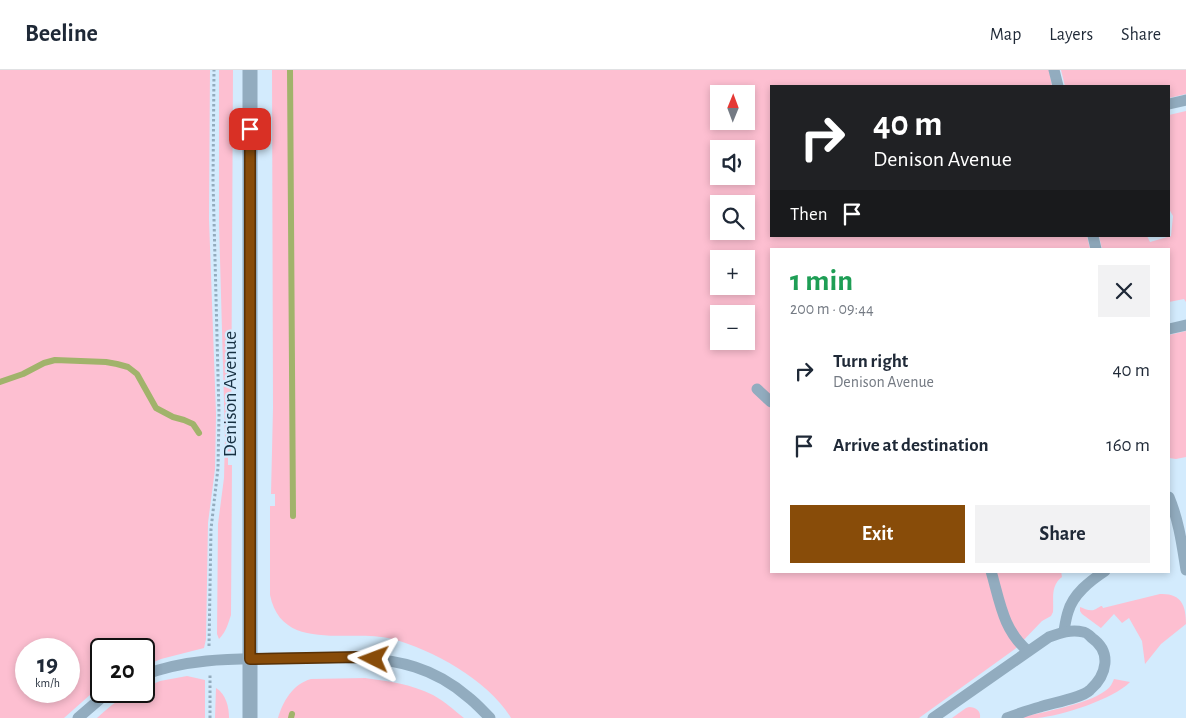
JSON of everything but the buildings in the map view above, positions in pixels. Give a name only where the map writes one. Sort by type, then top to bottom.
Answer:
[{"type":"street","name":"Denison Avenue","points":[[250,70],[250,718]]},
{"type":"lane","points":[[1054,70],[1058,85]]},
{"type":"lane","points":[[1170,104],[1186,100]]},
{"type":"lane","points":[[1170,329],[1186,324]]},
{"type":"lane","points":[[757,390],[770,401]]},
{"type":"lane","points":[[1170,500],[1183,529],[1186,570]]},
{"type":"lane","points":[[1170,536],[1183,529]]},
{"type":"lane","points":[[992,573],[1008,627],[1028,652]]},
{"type":"lane","points":[[1064,631],[1072,602],[1084,587],[1102,573]]},
{"type":"lane","points":[[933,718],[1049,637],[1064,631],[1084,632],[1101,645],[1104,654],[1104,670],[1099,680],[1089,692],[1007,718]]},
{"type":"lane","points":[[155,670],[179,664],[250,659],[359,657],[389,660],[416,667],[440,678],[468,696],[490,718]]},
{"type":"lane","points":[[78,718],[95,703]]},
{"type":"path","points":[[210,646],[211,529],[218,468],[219,414],[213,181],[214,70]]},
{"type":"path","points":[[210,682],[210,718]]},
{"type":"shaded area","points":[[0,70],[210,70],[209,219],[216,414],[215,469],[208,523],[206,639],[204,648],[155,661],[155,638],[90,638],[90,695],[64,718],[0,718]]},
{"type":"shaded area","points":[[219,70],[233,70],[231,455],[228,455],[228,465],[232,465],[231,615],[225,631],[219,639],[217,634],[218,524],[224,478],[225,438],[219,223]]},
{"type":"shaded area","points":[[272,70],[1049,70],[1052,85],[770,85],[770,237],[1087,237],[1090,248],[770,248],[770,573],[1061,573],[1062,577],[1054,589],[1053,612],[1051,616],[1042,621],[1015,649],[919,718],[511,718],[489,691],[474,679],[424,650],[392,639],[375,636],[320,635],[303,632],[288,625],[277,613],[270,595],[270,506],[275,506],[275,494],[271,494],[273,408]]},
{"type":"shaded area","points":[[1061,70],[1186,70],[1186,94],[1170,98],[1170,85],[1065,85]]},
{"type":"shaded area","points":[[1186,111],[1186,302],[1184,299],[1170,302],[1170,248],[1102,248],[1099,237],[1148,237],[1150,242],[1171,236],[1173,216],[1170,211],[1170,115]]},
{"type":"shaded area","points":[[1186,331],[1186,457],[1176,459],[1170,458],[1170,335]]},
{"type":"shaded area","points":[[1160,594],[1173,596],[1181,601],[1185,611],[1186,624],[1161,644],[1145,664],[1142,641],[1129,618],[1122,623],[1114,614],[1101,628],[1080,611],[1080,607],[1092,610],[1101,606],[1103,608]]},
{"type":"shaded area","points":[[187,676],[205,680],[205,718],[97,718],[115,703],[155,703],[155,683]]},
{"type":"shaded area","points":[[365,678],[382,680],[425,691],[441,700],[464,718],[278,718],[290,694],[305,681],[311,679]]},
{"type":"shaded area","points":[[1114,679],[1130,682],[1112,695],[1086,706],[1047,717],[1018,718],[1063,708],[1097,696],[1111,686]]},
{"type":"shaded area","points":[[216,688],[226,701],[229,718],[215,718]]},
{"type":"shaded area","points":[[966,708],[974,708],[980,713],[980,718],[952,718]]},
{"type":"waterway","points":[[290,70],[293,516]]},
{"type":"waterway","points":[[0,382],[55,360],[117,364],[128,367],[137,374],[156,408],[173,417],[193,424],[199,433]]},
{"type":"waterway","points":[[291,718],[292,714]]},
{"type":"route","points":[[250,129],[250,659],[359,657],[374,659]]}]
